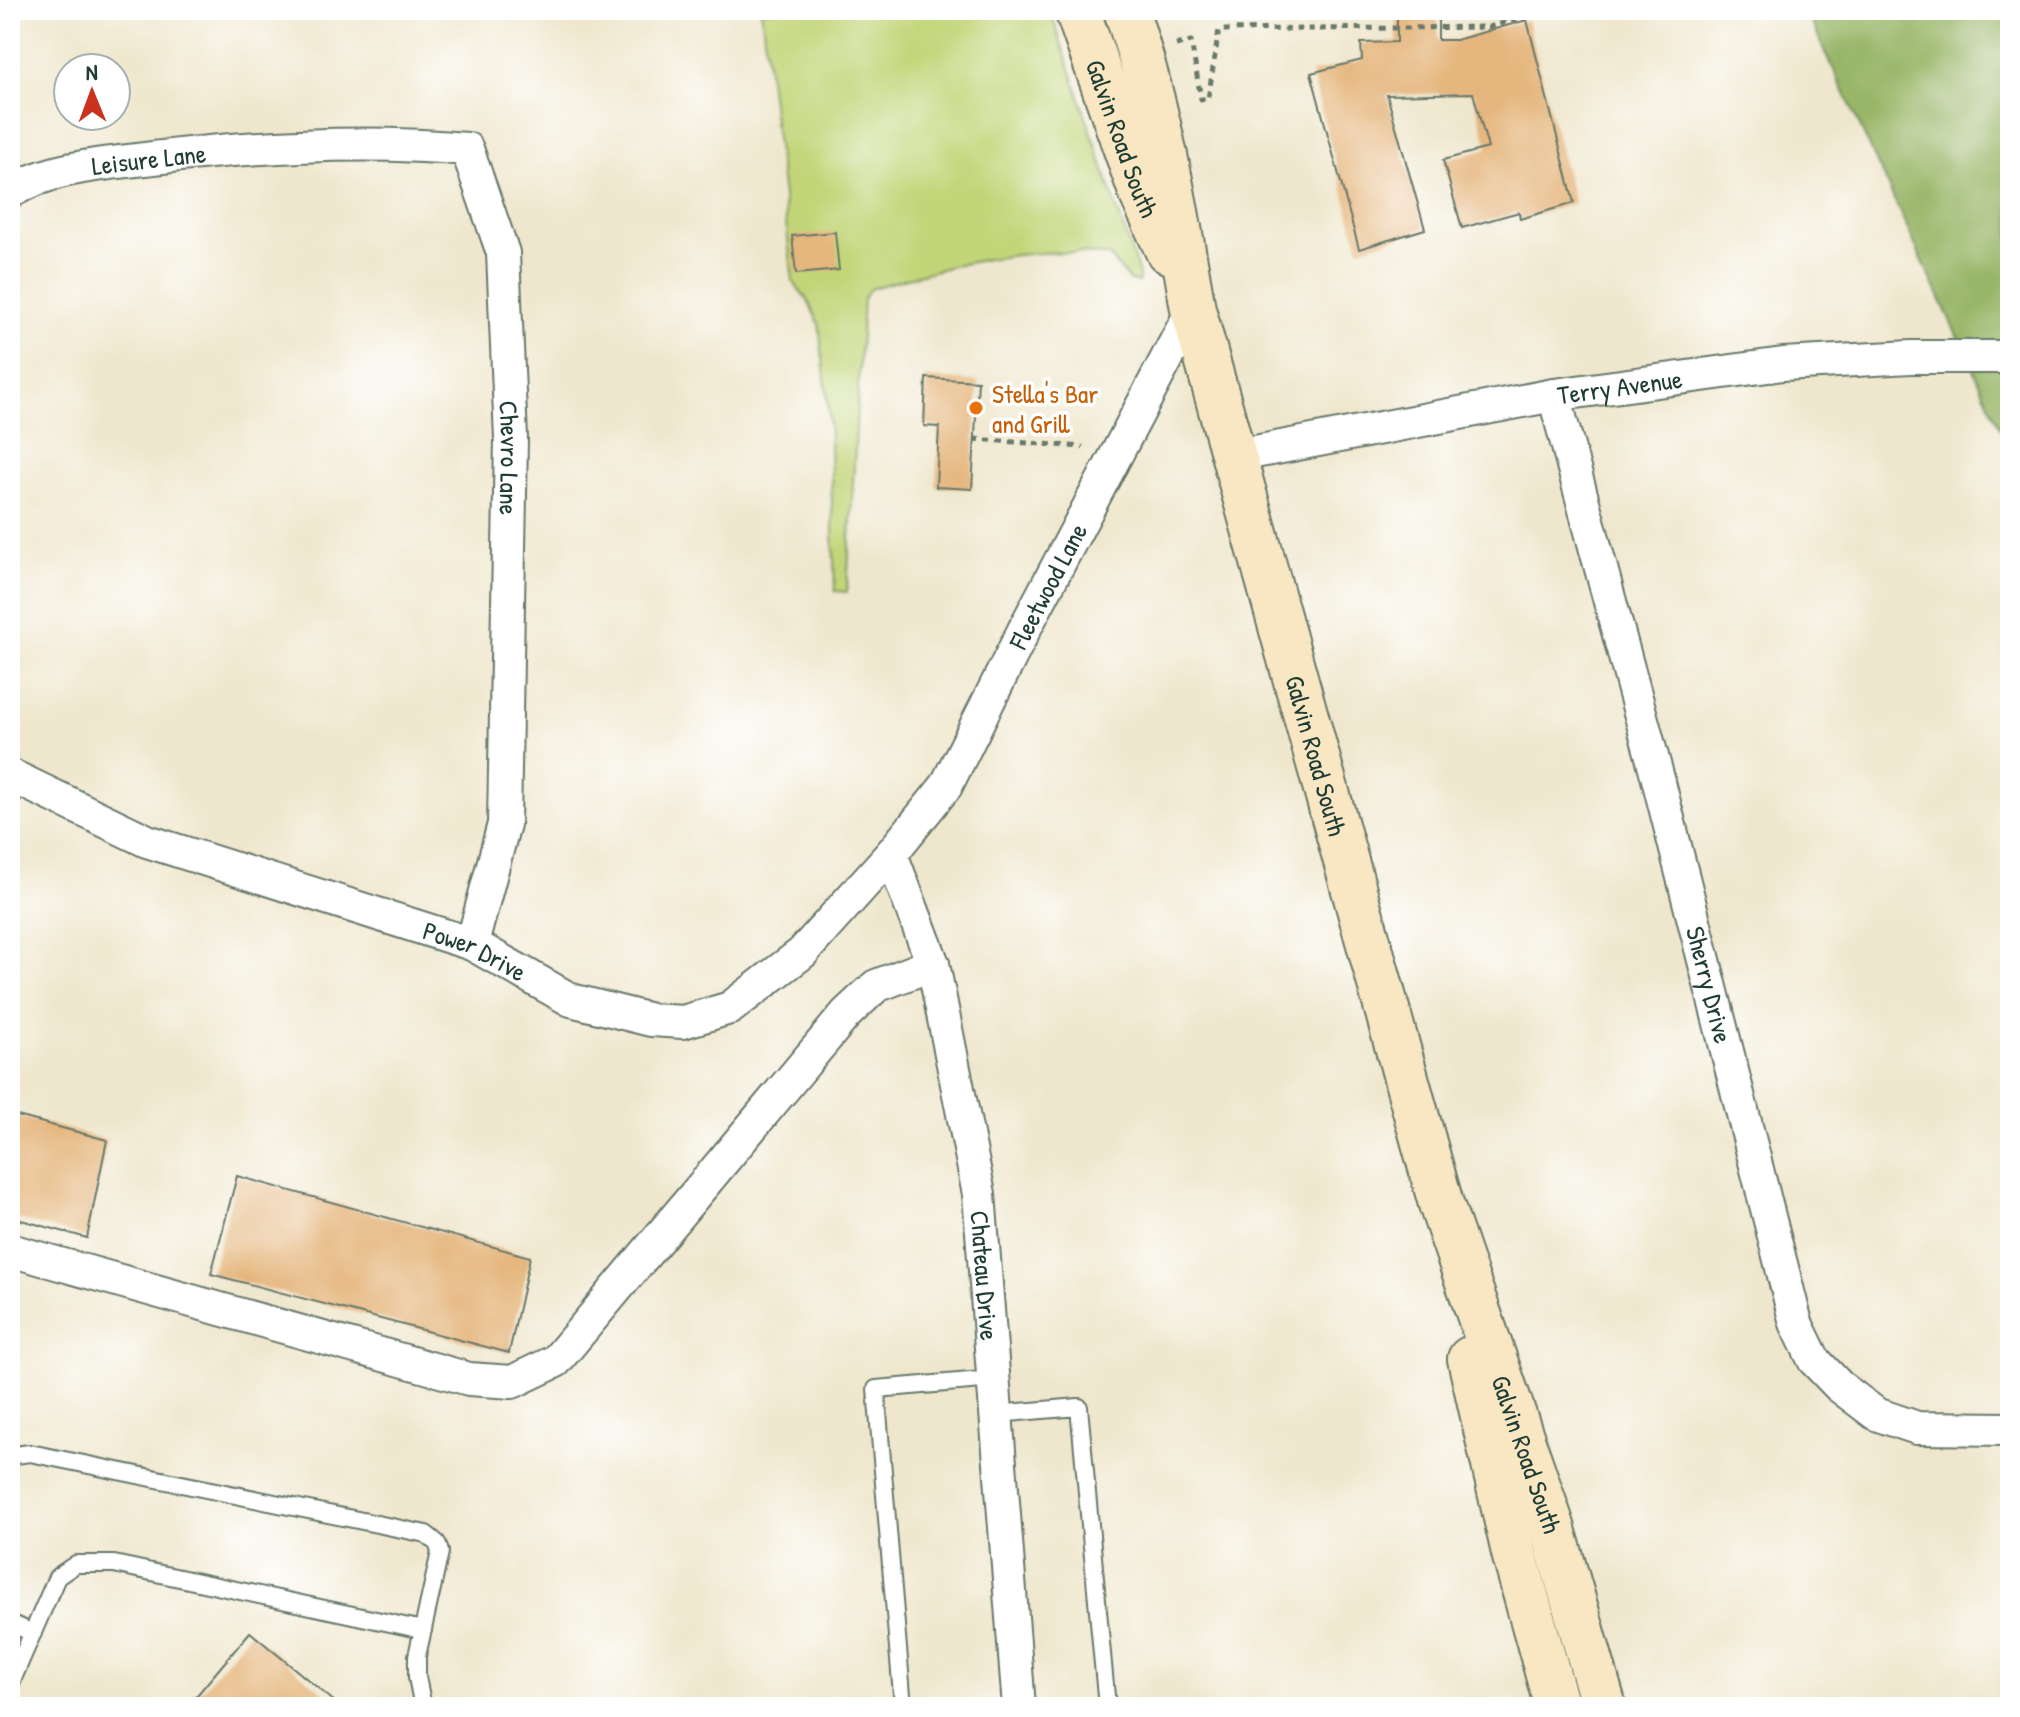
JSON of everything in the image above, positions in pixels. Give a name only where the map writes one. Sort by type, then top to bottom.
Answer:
[{"type":"main road","name":"Galvin Road South","points":[[1077,10],[1141,192],[1193,309]]},
{"type":"main road","name":"Galvin Road South","points":[[1126,10],[1170,169],[1193,309],[1441,1204],[1552,1526],[1604,1707]]},
{"type":"main road","name":"Galvin Road South","points":[[1441,1204],[1475,1381],[1510,1539],[1557,1707]]},
{"type":"street","name":"Chevro Lane","points":[[291,148],[411,144],[467,149],[503,253],[511,439],[504,824],[472,944]]},
{"type":"street","name":"Leisure Lane","points":[[10,192],[26,182],[89,166],[221,149],[291,148]]},
{"type":"street","name":"Fleetwood Lane","points":[[891,854],[946,786],[1026,626],[1193,309]]},
{"type":"street","name":"Terry Avenue","points":[[1234,456],[1554,395],[1783,364],[1911,357],[2010,357]]},
{"type":"street","name":"Sherry Drive","points":[[1554,395],[1661,790],[1796,1323],[1814,1360],[1839,1386],[1876,1414],[1917,1428],[2010,1429]]},
{"type":"street","name":"Power Drive","points":[[10,775],[147,841],[472,944],[571,1000],[651,1020],[683,1022],[730,1008],[802,953],[891,854]]},
{"type":"street","name":"Chateau Drive","points":[[891,854],[933,964],[979,1194],[1019,1707]]},
{"type":"street","points":[[10,1250],[469,1379],[512,1382],[556,1361],[846,1014],[876,986],[933,964]]},
{"type":"lane","points":[[903,1707],[876,1389],[994,1379]]},
{"type":"lane","points":[[996,1414],[1079,1407],[1107,1707]]},
{"type":"lane","points":[[12,1455],[30,1453],[426,1534],[437,1543],[440,1552],[416,1667],[423,1707]]},
{"type":"lane","points":[[10,1685],[57,1577],[76,1564],[88,1562],[114,1564],[423,1630]]},
{"type":"lane","points":[[10,1623],[33,1633]]},
{"type":"path","points":[[1501,10],[1504,23]]},
{"type":"path","points":[[1163,48],[1191,41],[1201,99],[1208,99],[1219,30],[1489,27],[1549,10]]},
{"type":"path","points":[[974,439],[1088,447]]},
{"type":"green space","points":[[761,10],[1050,10],[1139,274],[1139,282],[1130,281],[1109,256],[1049,253],[958,265],[870,289],[863,299],[847,592],[835,591],[829,414],[819,324],[807,299],[793,282]]},
{"type":"green space","points":[[1806,10],[2010,10],[2010,449]]},
{"type":"building","points":[[1397,10],[1438,10],[1438,40],[1456,40],[1527,20],[1574,203],[1520,219],[1519,212],[1462,228],[1443,160],[1488,148],[1473,93],[1387,95],[1425,229],[1359,249],[1311,73],[1362,60],[1361,43],[1397,42]]},
{"type":"building","points":[[835,232],[839,270],[796,274],[792,236]]},
{"type":"building","points":[[926,378],[978,381],[972,489],[936,487],[939,427],[924,426]]},
{"type":"building","points":[[10,1114],[107,1140],[87,1238],[10,1217]]},
{"type":"building","points":[[237,1176],[530,1257],[509,1353],[211,1274]]},
{"type":"building","points":[[250,1632],[341,1707],[187,1707]]},
{"type":"place","name":"Stella's Bar and Grill","points":[[976,408]]}]
